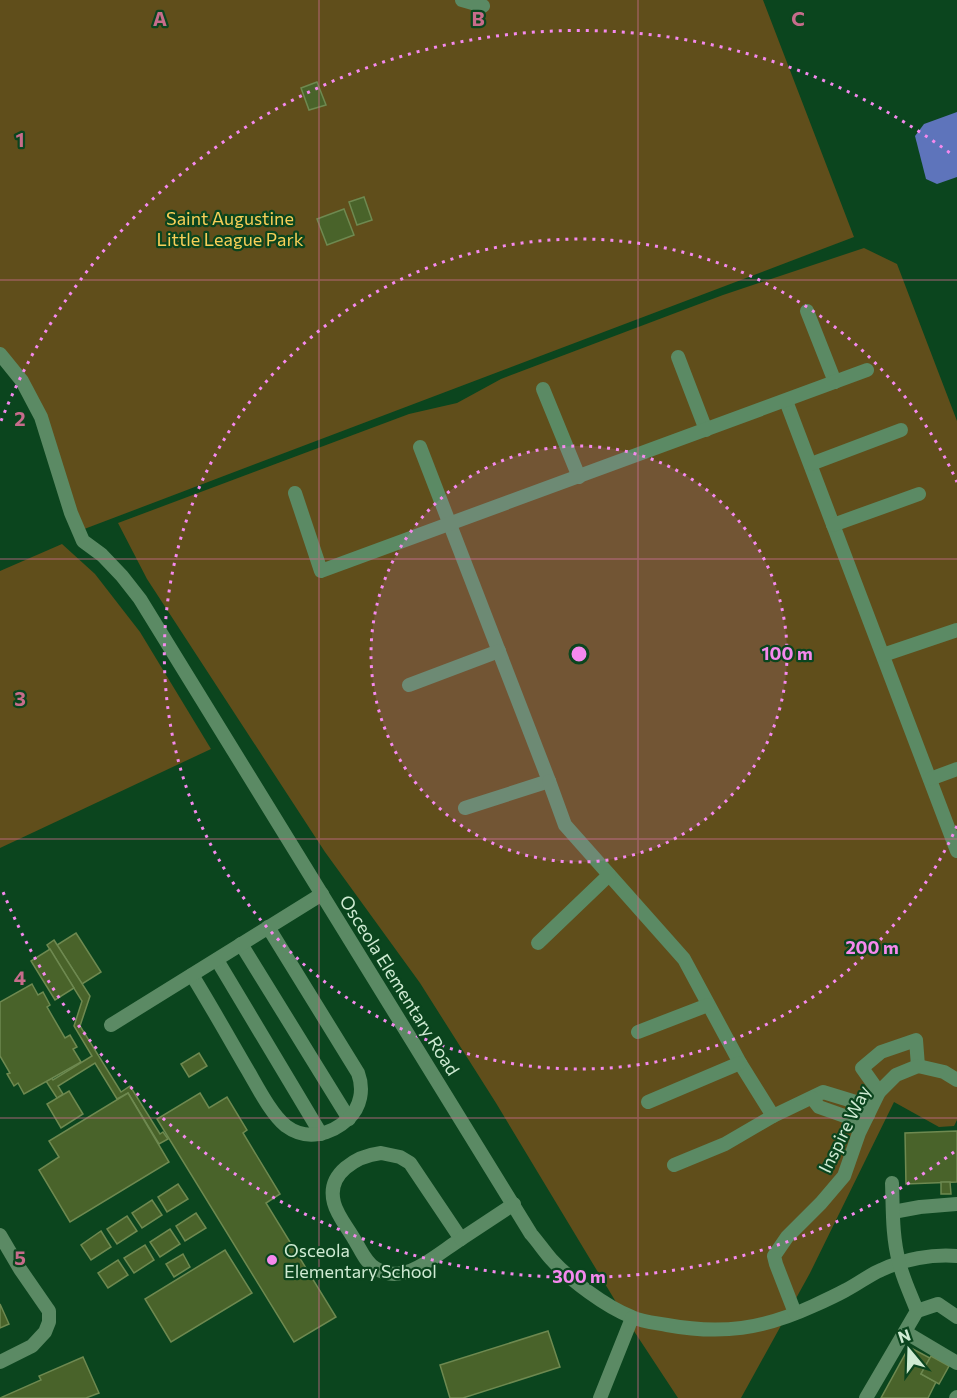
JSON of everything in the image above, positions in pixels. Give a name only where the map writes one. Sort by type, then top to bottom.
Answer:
[{"type":"street","points":[[462,0],[483,6]]},
{"type":"street","points":[[807,311],[835,382]]},
{"type":"street","name":"Osceola Elementary Road","points":[[0,354],[22,381],[41,417],[71,513],[83,541],[102,555],[140,599],[531,1234],[551,1259],[568,1275],[606,1303],[633,1318],[686,1329],[711,1330],[762,1325],[846,1290],[880,1270],[899,1263],[930,1257],[957,1256]]},
{"type":"street","points":[[678,357],[706,430]]},
{"type":"street","points":[[295,493],[321,571],[867,370]]},
{"type":"street","points":[[543,389],[579,477]]},
{"type":"street","points":[[786,401],[957,851]]},
{"type":"street","points":[[811,464],[901,430]]},
{"type":"street","points":[[420,447],[565,825],[684,959],[740,1063],[773,1116]]},
{"type":"street","points":[[833,525],[919,494]]},
{"type":"street","points":[[883,655],[957,630]]},
{"type":"street","points":[[409,685],[499,651]]},
{"type":"street","points":[[930,779],[957,769]]},
{"type":"street","points":[[465,808],[549,781]]},
{"type":"street","points":[[538,943],[609,874]]},
{"type":"street","points":[[111,1025],[322,894]]},
{"type":"street","points":[[192,975],[266,1101],[283,1123],[299,1133],[330,1132],[353,1115],[360,1098],[361,1086],[358,1073],[268,927]]},
{"type":"street","points":[[241,944],[349,1119]]},
{"type":"street","points":[[217,960],[321,1134]]},
{"type":"street","points":[[638,1032],[708,1005]]},
{"type":"street","points":[[879,1092],[862,1068],[881,1052],[916,1040],[918,1066],[944,1072],[957,1080]]},
{"type":"street","points":[[648,1102],[740,1063]]},
{"type":"street","name":"Inspire Way","points":[[795,1313],[774,1256],[787,1237],[844,1176],[866,1114],[879,1092],[896,1074],[918,1066]]},
{"type":"street","points":[[674,1165],[725,1144],[773,1116],[812,1098],[819,1107],[853,1119],[866,1114]]},
{"type":"street","points":[[461,1239],[410,1163],[400,1157],[381,1153],[369,1155],[344,1169],[336,1179],[333,1197],[336,1210],[370,1264],[381,1272],[400,1274],[412,1271],[461,1239],[513,1204]]},
{"type":"street","points":[[892,1183],[894,1235],[899,1263],[917,1311]]},
{"type":"street","points":[[893,1212],[957,1204]]},
{"type":"street","points":[[0,1235],[49,1311],[50,1322],[45,1332],[32,1346],[0,1362]]},
{"type":"street","points":[[866,1398],[917,1311],[938,1304],[957,1317]]},
{"type":"street","points":[[600,1398],[633,1318]]},
{"type":"street","points":[[905,1332],[957,1363]]},
{"type":"green space","name":"Saint Augustine Little League Park","points":[[0,0],[763,0],[854,237],[79,531],[41,417],[0,354]]},
{"type":"green space","points":[[864,248],[897,264],[957,421],[957,1120],[954,1126],[939,1127],[894,1102],[810,1273],[741,1398],[678,1398],[628,1322],[496,1103],[420,983],[325,852],[147,579],[118,523],[409,414],[457,403],[501,379],[723,295]]},
{"type":"green space","points":[[62,544],[95,574],[140,632],[211,749],[0,848],[0,571]]},
{"type":"water","points":[[957,112],[957,177],[937,184],[926,179],[915,136],[924,124]]},
{"type":"building","points":[[317,82],[326,105],[309,110],[301,88]]},
{"type":"building","points":[[364,197],[372,220],[357,225],[349,202]]},
{"type":"building","points":[[344,209],[354,235],[327,245],[317,219]]},
{"type":"building","points":[[76,933],[101,972],[82,984],[57,945]]},
{"type":"building","points":[[54,940],[90,996],[80,1026],[121,1092],[130,1086],[160,1134],[163,1132],[168,1139],[159,1144],[128,1093],[117,1099],[95,1063],[58,1086],[63,1094],[57,1098],[46,1081],[52,1078],[53,1080],[92,1056],[74,1026],[82,1001],[47,945]]},
{"type":"building","points":[[50,949],[74,988],[55,1000],[31,961]]},
{"type":"building","points":[[32,984],[38,995],[43,992],[50,1005],[47,1007],[65,1038],[70,1035],[77,1047],[73,1049],[81,1062],[24,1094],[18,1083],[14,1086],[7,1074],[10,1073],[0,1056],[0,1002]]},
{"type":"building","points":[[199,1053],[207,1066],[189,1077],[181,1064]]},
{"type":"building","points":[[69,1091],[83,1114],[61,1128],[47,1104]]},
{"type":"building","points":[[128,1093],[169,1162],[70,1222],[39,1170],[59,1157],[49,1141]]},
{"type":"building","name":"Osceola Elementary School","points":[[200,1093],[209,1108],[227,1097],[247,1130],[243,1133],[280,1194],[266,1203],[336,1317],[294,1342],[157,1119]]},
{"type":"building","points":[[957,1131],[957,1182],[906,1184],[905,1133]]},
{"type":"building","points":[[941,1182],[950,1182],[951,1194],[941,1194]]},
{"type":"building","points":[[178,1184],[188,1199],[167,1212],[158,1197]]},
{"type":"building","points":[[152,1200],[162,1215],[142,1228],[132,1213]]},
{"type":"building","points":[[196,1213],[206,1228],[185,1241],[176,1226]]},
{"type":"building","points":[[127,1216],[137,1231],[117,1244],[107,1229]]},
{"type":"building","points":[[170,1229],[180,1244],[160,1257],[150,1242]]},
{"type":"building","points":[[101,1231],[111,1247],[91,1260],[81,1245]]},
{"type":"building","points":[[145,1245],[154,1260],[134,1273],[124,1258]]},
{"type":"building","points":[[225,1250],[252,1293],[171,1342],[145,1299]]},
{"type":"building","points":[[183,1254],[190,1267],[174,1277],[166,1264]]},
{"type":"building","points":[[118,1260],[128,1275],[108,1288],[98,1273]]},
{"type":"building","points":[[0,1304],[9,1324],[0,1328]]},
{"type":"building","points":[[548,1331],[560,1367],[463,1398],[450,1398],[440,1365]]},
{"type":"building","points":[[909,1347],[930,1358],[921,1374],[936,1382],[928,1398],[881,1398]]},
{"type":"building","points":[[931,1356],[949,1366],[939,1384],[921,1374]]},
{"type":"building","points":[[83,1357],[99,1393],[86,1398],[0,1398],[41,1380],[39,1376]]},
{"type":"place","name":"Osceola Elementary School","points":[[272,1260]]}]
